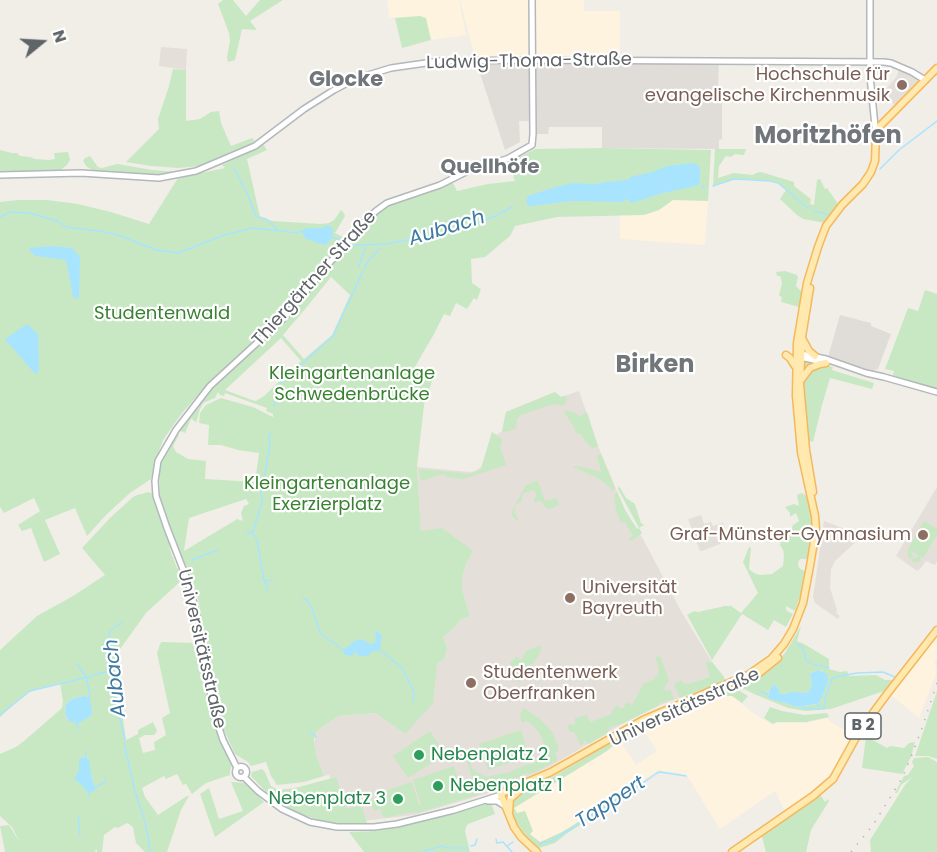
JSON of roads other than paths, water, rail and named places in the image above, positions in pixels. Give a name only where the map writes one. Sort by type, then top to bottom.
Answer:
[{"type":"main road","points":[[532,0],[533,60]]},
{"type":"main road","points":[[798,355],[811,284],[826,236],[841,212],[866,186],[874,173],[879,157],[870,94],[870,0]]},
{"type":"main road","points":[[525,60],[533,51]]},
{"type":"main road","points":[[533,51],[537,57],[544,60]]},
{"type":"main road","name":"Ludwig-Thoma-Straße","points":[[0,175],[81,173],[159,178],[196,171],[255,146],[304,109],[356,79],[391,68],[422,63],[465,60],[870,62],[891,63],[925,80]]},
{"type":"main road","name":"Thiergärtner Straße","points":[[156,496],[155,481],[158,461],[191,409],[217,379],[283,320],[361,225],[387,203],[440,185],[478,165],[504,160],[532,145],[533,60]]},
{"type":"main road","points":[[798,355],[797,343],[804,294],[822,235],[842,205],[869,176],[875,161],[876,140],[882,123],[937,68]]},
{"type":"main road","points":[[873,119],[876,123],[882,123]]},
{"type":"main road","points":[[802,338],[815,356]]},
{"type":"main road","points":[[795,368],[786,354],[797,343]]},
{"type":"main road","points":[[798,355],[815,356],[937,392]]},
{"type":"main road","points":[[798,355],[857,370]]},
{"type":"main road","name":"Universitätsstraße","points":[[156,496],[193,600],[216,719],[223,740],[237,768],[245,769],[244,777],[258,792],[282,809],[310,822],[355,828],[397,824],[520,790],[555,774],[645,723],[767,668],[779,657],[800,623],[806,604],[818,536],[819,519],[806,450],[798,355]]},
{"type":"main road","name":"Universitätsstraße","points":[[501,795],[551,772],[643,720],[734,684],[758,670],[780,650],[797,620],[806,587],[816,522],[801,452],[796,410],[795,368],[798,355]]},
{"type":"main road","points":[[800,384],[810,368],[826,363]]},
{"type":"main road","name":"B 2","points":[[732,852],[813,796],[833,779],[859,732],[937,630]]},
{"type":"main road","points":[[510,817],[510,799],[520,790]]},
{"type":"main road","points":[[501,795],[521,837],[537,852]]},
{"type":"main road","points":[[483,801],[497,801],[505,806]]},
{"type":"water","points":[[692,163],[700,168],[700,180],[696,186],[632,203],[627,199],[622,202],[572,201],[528,206],[526,202],[528,196],[573,183],[596,184],[630,179],[630,177],[667,166]]},
{"type":"water","points":[[329,225],[333,230],[332,237],[324,245],[306,239],[301,231],[307,228],[321,228]]},
{"type":"water","points":[[52,246],[72,248],[80,257],[79,299],[73,297],[66,260],[35,256],[28,248]]},
{"type":"water","points":[[27,324],[38,334],[39,371],[35,374],[5,339]]},
{"type":"water","points":[[376,630],[382,636],[380,648],[377,651],[366,656],[359,656],[356,652],[353,656],[344,655],[343,650],[359,639],[370,644],[375,643]]},
{"type":"water","points":[[819,670],[827,674],[828,681],[820,702],[817,704],[797,707],[768,698],[770,688],[776,684],[780,694],[809,691],[812,686],[810,674]]},
{"type":"water","points":[[83,696],[90,699],[91,716],[79,723],[69,721],[65,715],[66,704],[72,699]]},
{"type":"water","points":[[82,757],[89,760],[95,787],[95,790],[90,793],[75,780],[79,770],[79,760]]},
{"type":"waterway","points":[[880,169],[899,150],[937,121]]},
{"type":"waterway","points":[[234,168],[256,216],[266,219],[278,230]]},
{"type":"waterway","name":"Aubach","points":[[713,186],[734,179],[770,181],[778,183],[808,208]]},
{"type":"waterway","name":"Aubach","points":[[350,244],[353,247],[387,244],[465,228],[512,207]]},
{"type":"waterway","name":"Aubach","points":[[814,211],[830,215]]},
{"type":"waterway","points":[[0,217],[11,212],[29,213],[57,221],[66,227],[105,232],[156,250],[178,253],[224,235],[254,228],[297,233],[301,231]]},
{"type":"waterway","points":[[332,237],[345,242]]},
{"type":"waterway","points":[[361,259],[365,248]]},
{"type":"waterway","name":"Aubach","points":[[366,264],[379,249]]},
{"type":"waterway","points":[[359,266],[361,260]]},
{"type":"waterway","name":"Aubach","points":[[274,406],[280,384],[333,336],[363,271]]},
{"type":"waterway","name":"Aubach","points":[[247,534],[253,531],[262,503],[261,486],[271,432]]},
{"type":"waterway","points":[[253,533],[257,540],[264,581],[273,580]]},
{"type":"waterway","name":"Aubach","points":[[192,560],[218,550]]},
{"type":"waterway","points":[[265,582],[267,590]]},
{"type":"waterway","points":[[303,598],[308,601],[314,613]]},
{"type":"waterway","points":[[314,615],[321,634],[332,642]]},
{"type":"waterway","name":"Aubach","points":[[122,622],[109,632],[114,695],[125,740]]},
{"type":"waterway","points":[[333,642],[343,650]]},
{"type":"waterway","points":[[797,644],[802,647],[806,660],[810,663]]},
{"type":"waterway","points":[[379,649],[402,668],[413,690],[413,701]]},
{"type":"waterway","points":[[77,664],[86,677]]},
{"type":"waterway","points":[[813,664],[829,668]]},
{"type":"waterway","points":[[94,675],[110,671]]},
{"type":"waterway","name":"Tappert","points":[[817,704],[824,709],[826,695],[835,677],[883,672],[895,677]]},
{"type":"waterway","points":[[0,715],[30,691],[92,676]]},
{"type":"waterway","points":[[88,677],[89,698]]},
{"type":"waterway","points":[[761,691],[768,695]]},
{"type":"waterway","name":"Tappert","points":[[802,705],[802,708],[820,709]]},
{"type":"waterway","points":[[76,723],[79,729]]},
{"type":"waterway","points":[[312,734],[317,737]]},
{"type":"waterway","name":"Aubach","points":[[124,743],[145,822],[150,852]]},
{"type":"waterway","points":[[85,757],[87,751]]},
{"type":"waterway","name":"Tappert","points":[[539,844],[551,841],[566,832],[657,773],[686,776]]},
{"type":"waterway","points":[[95,787],[104,783],[106,779]]},
{"type":"waterway","points":[[88,797],[89,793]]},
{"type":"waterway","points":[[78,816],[80,835]]},
{"type":"waterway","points":[[471,846],[475,845],[477,839]]},
{"type":"waterway","points":[[496,839],[497,843],[503,842],[512,852]]},
{"type":"waterway","name":"Tappert","points":[[507,846],[513,842]]},
{"type":"waterway","points":[[422,852],[442,846],[467,848]]},
{"type":"railway","points":[[851,852],[873,825],[901,780],[937,683]]},
{"type":"place","name":"Hochschule für evangelische Kirchenmusik","points":[[902,85]]},
{"type":"place","name":"Graf-Münster-Gymnasium","points":[[923,535]]},
{"type":"place","name":"Universität Bayreuth","points":[[570,598]]},
{"type":"place","name":"Studentenwerk Oberfranken","points":[[471,683]]},
{"type":"place","name":"Nebenplatz 2","points":[[419,755]]},
{"type":"place","name":"Nebenplatz 1","points":[[438,786]]},
{"type":"place","name":"Nebenplatz 3","points":[[398,799]]},
{"type":"district","name":"Glocke","points":[[346,81]]},
{"type":"district","name":"Moritzhöfen","points":[[828,137]]},
{"type":"district","name":"Quellhöfe","points":[[490,168]]},
{"type":"district","name":"Birken","points":[[655,366]]},
{"type":"park label","name":"Studentenwald","points":[[162,314]]},
{"type":"park label","name":"Kleingartenanlage Schwedenbrücke","points":[[352,384]]},
{"type":"park label","name":"Kleingartenanlage Exerzierplatz","points":[[327,494]]}]
